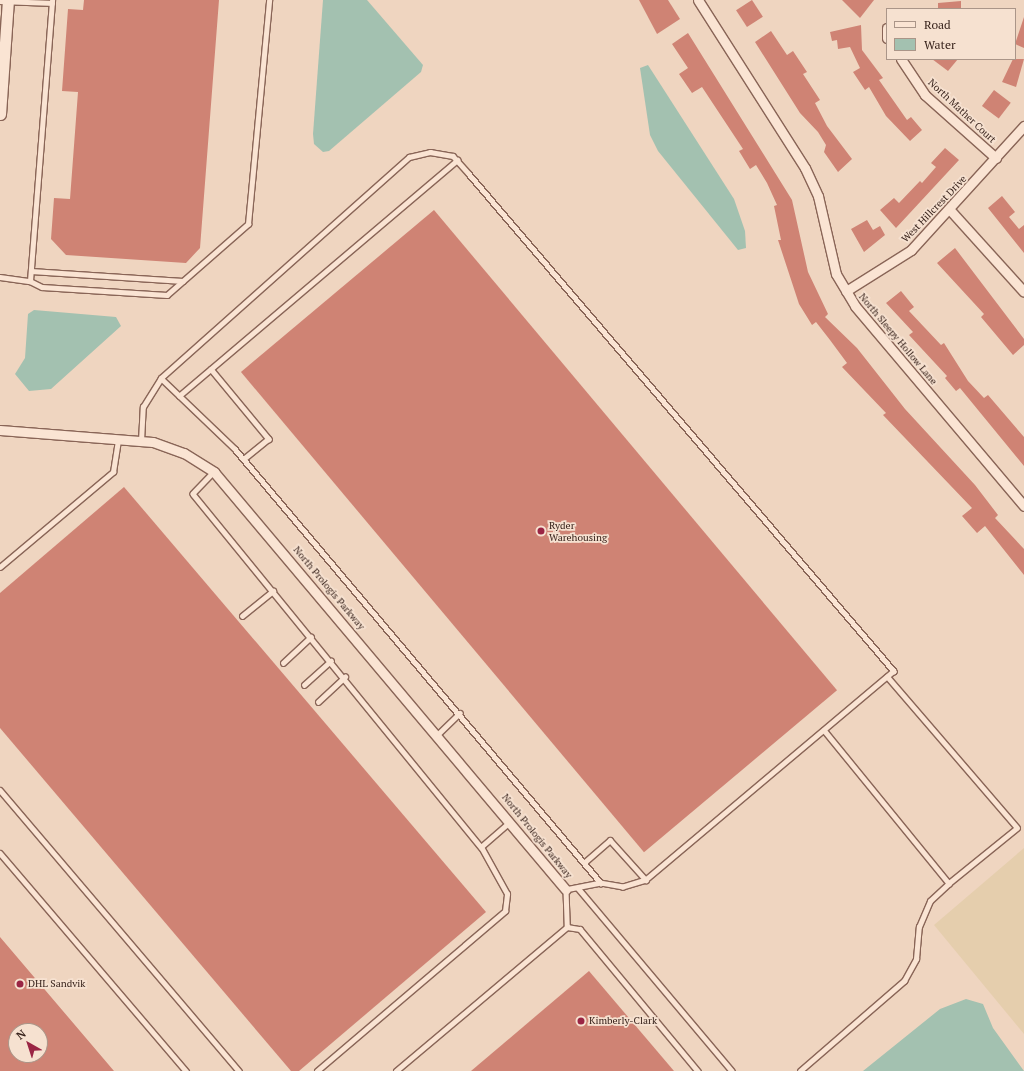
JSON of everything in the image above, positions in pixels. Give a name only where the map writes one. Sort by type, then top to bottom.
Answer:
[{"type":"street","points":[[0,114],[6,1]]},
{"type":"street","name":"North Sleepy Hollow Lane","points":[[701,1],[805,168],[818,196],[836,274],[855,306],[1024,506]]},
{"type":"street","name":"North Mather Court","points":[[902,60],[926,94],[996,158]]},
{"type":"street","name":"West Hillcrest Drive","points":[[846,291],[911,250],[950,210],[1024,126]]},
{"type":"street","points":[[950,210],[1024,292]]},
{"type":"street","name":"North Prologis Parkway","points":[[0,430],[141,441],[184,453],[214,472],[438,734],[511,821],[566,890]]},
{"type":"lane","points":[[0,277],[30,281],[42,287],[167,295],[248,224],[269,0]]},
{"type":"lane","points":[[6,1],[52,2],[30,281]]},
{"type":"lane","points":[[141,441],[143,407],[161,378],[409,157],[430,152],[453,156],[457,160],[894,671],[646,880],[624,887],[602,883],[566,890],[567,927]]},
{"type":"lane","points":[[179,396],[457,160]]},
{"type":"lane","points":[[31,271],[183,281]]},
{"type":"lane","points":[[211,368],[269,439],[244,459]]},
{"type":"lane","points":[[161,378],[244,459],[602,883]]},
{"type":"lane","points":[[0,567],[113,472],[118,439]]},
{"type":"lane","points":[[214,472],[193,494],[345,677],[481,847],[507,894],[505,911],[317,1071]]},
{"type":"lane","points":[[242,616],[273,591]]},
{"type":"lane","points":[[283,663],[311,637]]},
{"type":"lane","points":[[304,685],[331,661]]},
{"type":"lane","points":[[318,702],[345,677]]},
{"type":"lane","points":[[800,1071],[904,981],[916,959],[919,927],[930,900],[1017,828],[887,677]]},
{"type":"lane","points":[[438,734],[460,713]]},
{"type":"lane","points":[[824,730],[949,884]]},
{"type":"lane","points":[[0,790],[238,1071]]},
{"type":"lane","points":[[481,847],[511,821]]},
{"type":"lane","points":[[585,862],[610,840],[646,880]]},
{"type":"lane","points":[[0,853],[186,1071]]},
{"type":"lane","points":[[578,888],[732,1071]]},
{"type":"lane","points":[[396,1071],[567,927],[580,929],[698,1071]]},
{"type":"shaded area","points":[[1024,848],[1024,1034],[934,925]]},
{"type":"water","points":[[323,0],[367,0],[423,65],[421,72],[329,151],[323,152],[314,144],[313,134]]},
{"type":"water","points":[[648,65],[734,199],[745,231],[746,248],[738,250],[658,151],[650,135],[640,68]]},
{"type":"water","points":[[34,310],[116,317],[121,326],[51,389],[29,391],[15,374],[25,358],[28,314]]},
{"type":"water","points":[[966,999],[983,1004],[993,1028],[1024,1071],[863,1071],[940,1009]]},
{"type":"building","points":[[84,0],[219,0],[200,248],[186,263],[66,255],[51,239],[54,198],[70,199],[78,92],[62,91],[68,9],[83,10]]},
{"type":"building","points":[[639,0],[668,0],[680,19],[657,34]]},
{"type":"building","points":[[752,0],[763,17],[747,27],[736,10]]},
{"type":"building","points":[[842,0],[874,0],[860,18]]},
{"type":"building","points":[[961,1],[961,8],[938,8],[938,3]]},
{"type":"building","points":[[1024,17],[1024,48],[1016,44]]},
{"type":"building","points":[[861,25],[862,50],[883,78],[879,80],[907,120],[911,117],[922,130],[910,141],[886,116],[869,87],[865,90],[853,72],[860,68],[850,47],[838,49],[837,40],[832,41],[830,32]]},
{"type":"building","points":[[771,31],[787,55],[793,51],[807,72],[803,74],[820,100],[815,103],[827,126],[852,159],[838,172],[824,152],[826,145],[818,132],[800,113],[755,42]]},
{"type":"building","points":[[688,33],[792,200],[808,272],[828,314],[825,317],[857,348],[905,409],[975,485],[998,515],[995,518],[1024,549],[1024,575],[985,526],[977,533],[962,516],[972,508],[883,415],[886,413],[842,367],[847,363],[816,322],[812,325],[799,304],[778,240],[781,240],[774,206],[777,205],[767,183],[756,165],[750,169],[739,151],[743,149],[702,87],[692,93],[679,74],[688,68],[672,44]]},
{"type":"building","points":[[1024,59],[1016,87],[1002,82],[1013,60]]},
{"type":"building","points":[[933,60],[957,60],[948,71]]},
{"type":"building","points":[[994,90],[1011,103],[999,119],[982,106]]},
{"type":"building","points":[[945,148],[959,160],[896,228],[880,210],[894,198],[899,203],[920,181],[922,183],[936,167],[931,163]]},
{"type":"building","points":[[1002,196],[1015,212],[1009,217],[1019,229],[1024,225],[1024,253],[988,208]]},
{"type":"building","name":"Ryder Warehousing","points":[[434,210],[837,690],[644,852],[241,372]]},
{"type":"building","points":[[867,220],[873,230],[880,226],[885,235],[864,252],[851,229]]},
{"type":"building","points":[[955,248],[1024,339],[1024,345],[1013,355],[981,317],[984,314],[937,263]]},
{"type":"building","points":[[901,291],[914,307],[909,311],[941,345],[944,343],[968,381],[984,398],[988,395],[1024,437],[1024,466],[960,388],[956,391],[945,378],[947,376],[909,335],[913,332],[886,303]]},
{"type":"building","points":[[124,487],[486,912],[299,1071],[291,1071],[0,728],[0,593]]},
{"type":"building","name":"DHL Sandvik","points":[[0,937],[114,1071],[0,1071]]},
{"type":"building","name":"Kimberly-Clark","points":[[589,971],[674,1071],[471,1071]]},
{"type":"place","name":"Ryder Warehousing","points":[[541,531]]},
{"type":"place","name":"DHL Sandvik","points":[[20,984]]},
{"type":"place","name":"Kimberly-Clark","points":[[581,1021]]}]
